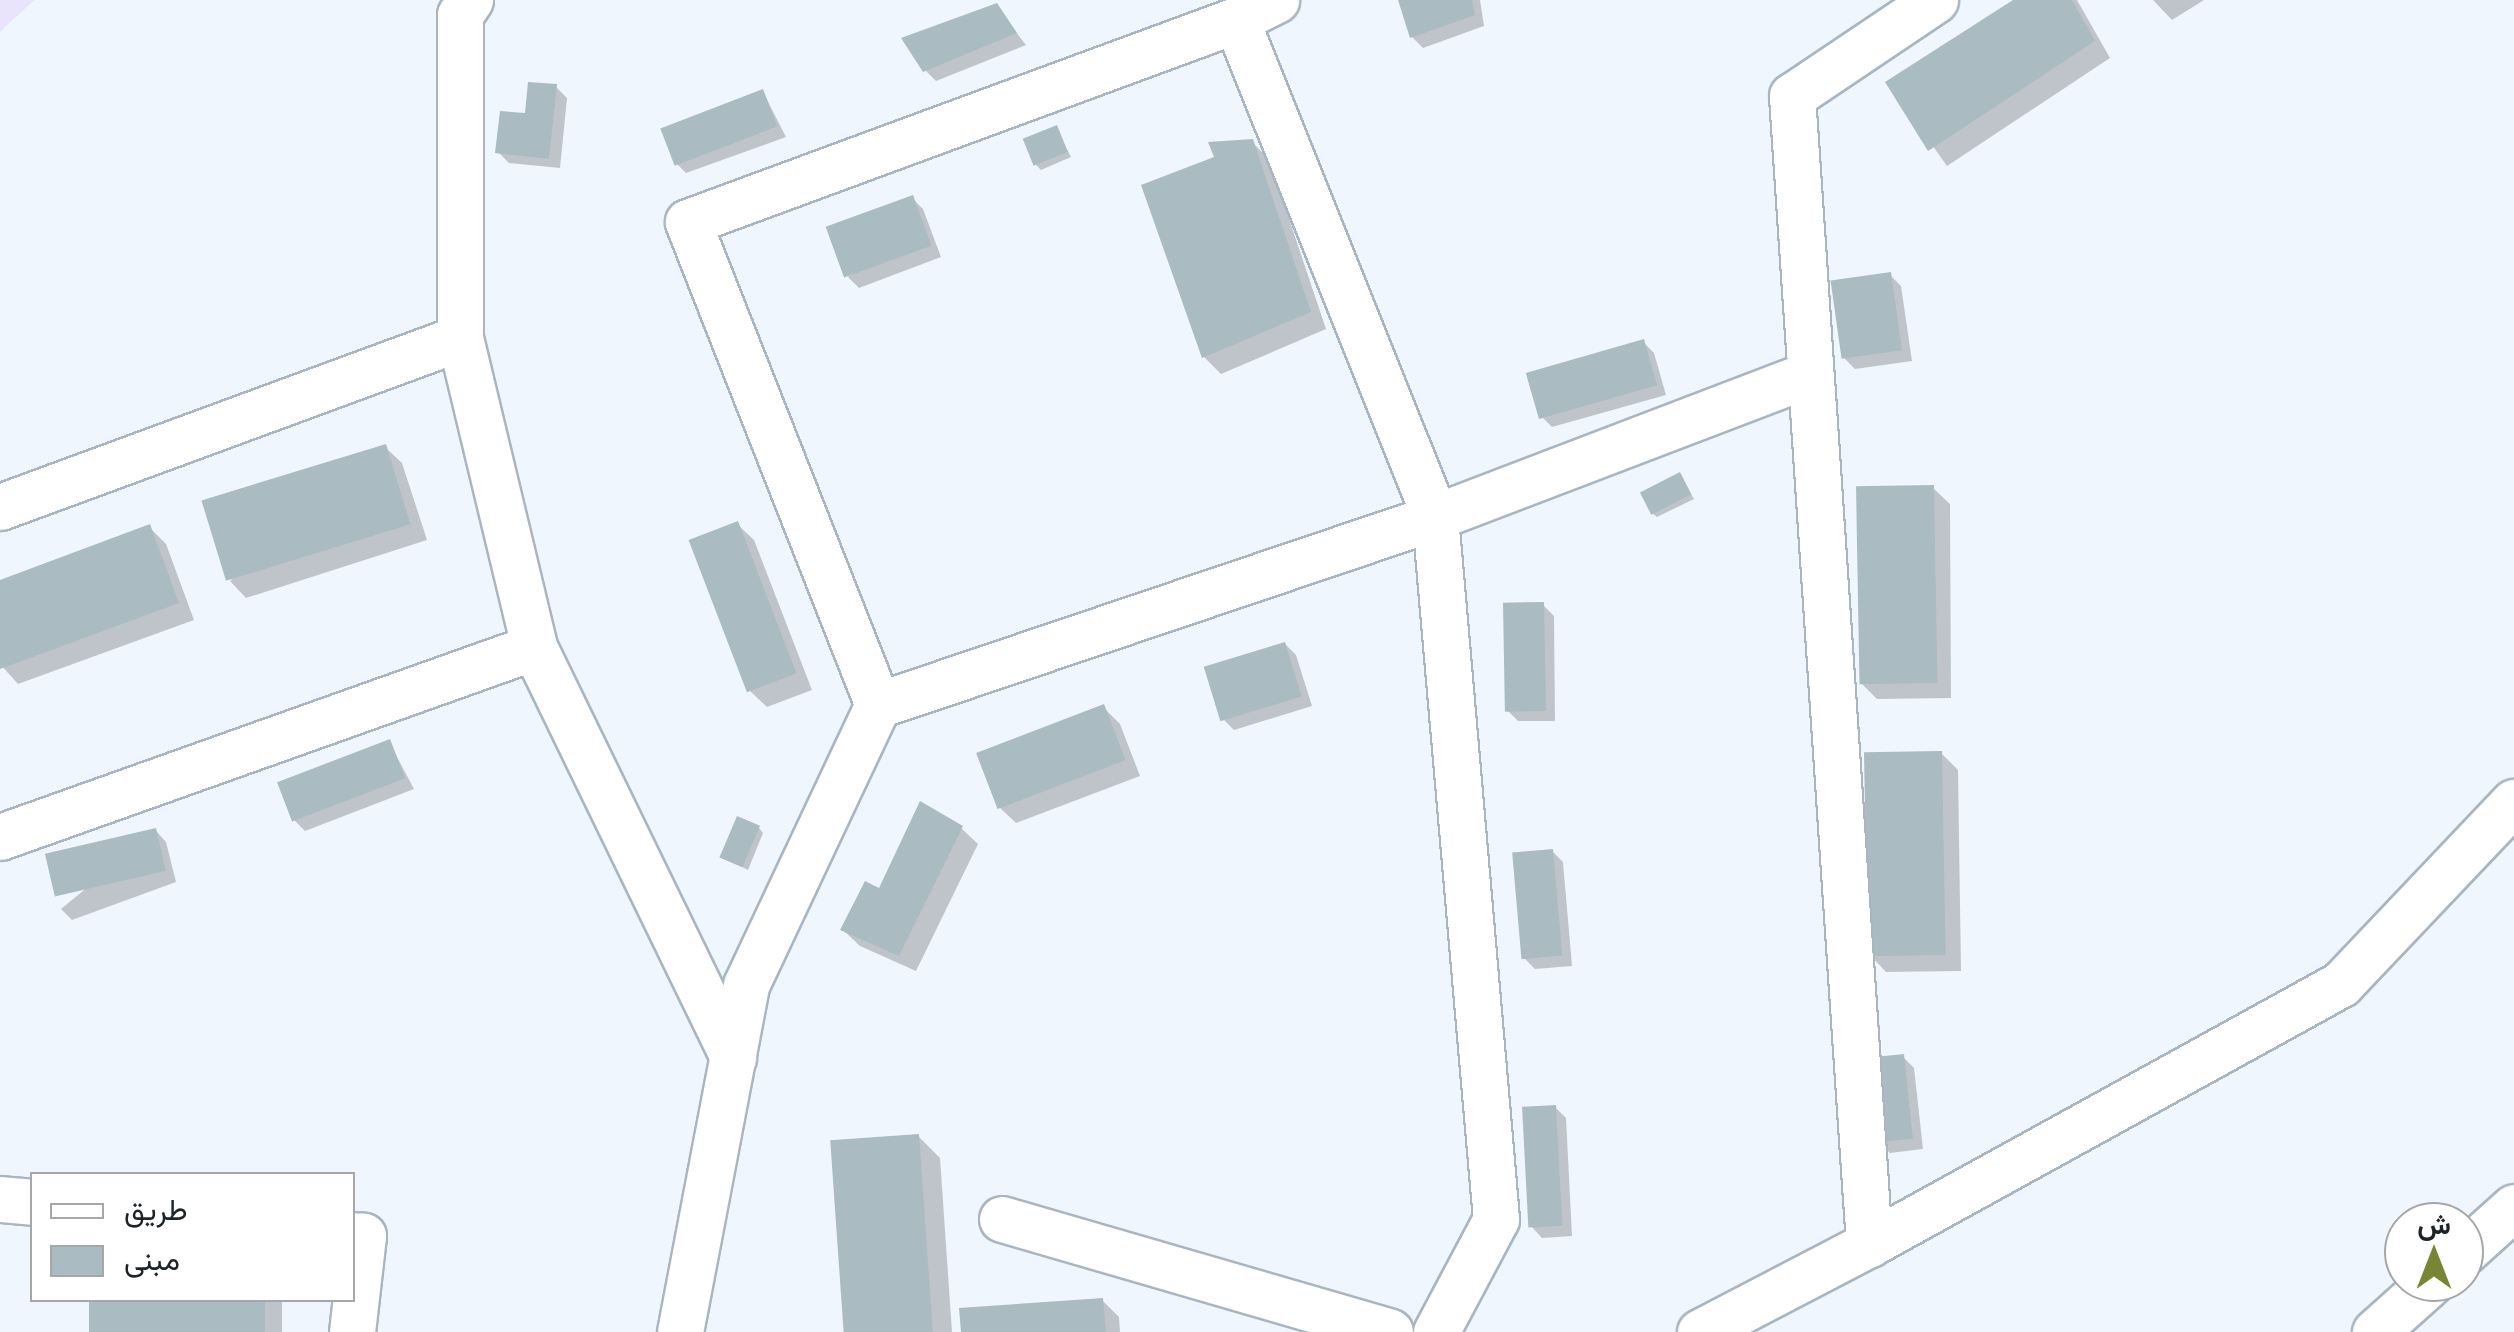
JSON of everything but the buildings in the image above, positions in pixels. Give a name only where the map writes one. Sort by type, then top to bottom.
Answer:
[{"type":"street","points":[[470,0],[460,15],[460,338],[534,647],[733,1057]]},
{"type":"street","points":[[878,705],[688,222],[1236,20],[1276,0]]},
{"type":"street","points":[[1869,1244],[1792,96],[1935,0]]},
{"type":"street","points":[[1236,20],[1435,517],[1496,1219],[1436,1332]]},
{"type":"street","points":[[0,507],[460,338]]},
{"type":"street","points":[[680,1332],[746,985],[878,705],[1435,517],[1810,374]]},
{"type":"street","points":[[0,837],[534,647]]},
{"type":"street","points":[[1700,1332],[1869,1244],[2341,984],[2514,802]]},
{"type":"street","points":[[0,1199],[30,1202]]},
{"type":"street","points":[[2484,1234],[2514,1207]]},
{"type":"street","points":[[1002,1219],[1390,1332]]},
{"type":"street","points":[[352,1332],[364,1236],[355,1234]]},
{"type":"street","points":[[2375,1332],[2408,1302]]},
{"type":"shaded area","points":[[0,0],[34,0],[0,32]]}]
